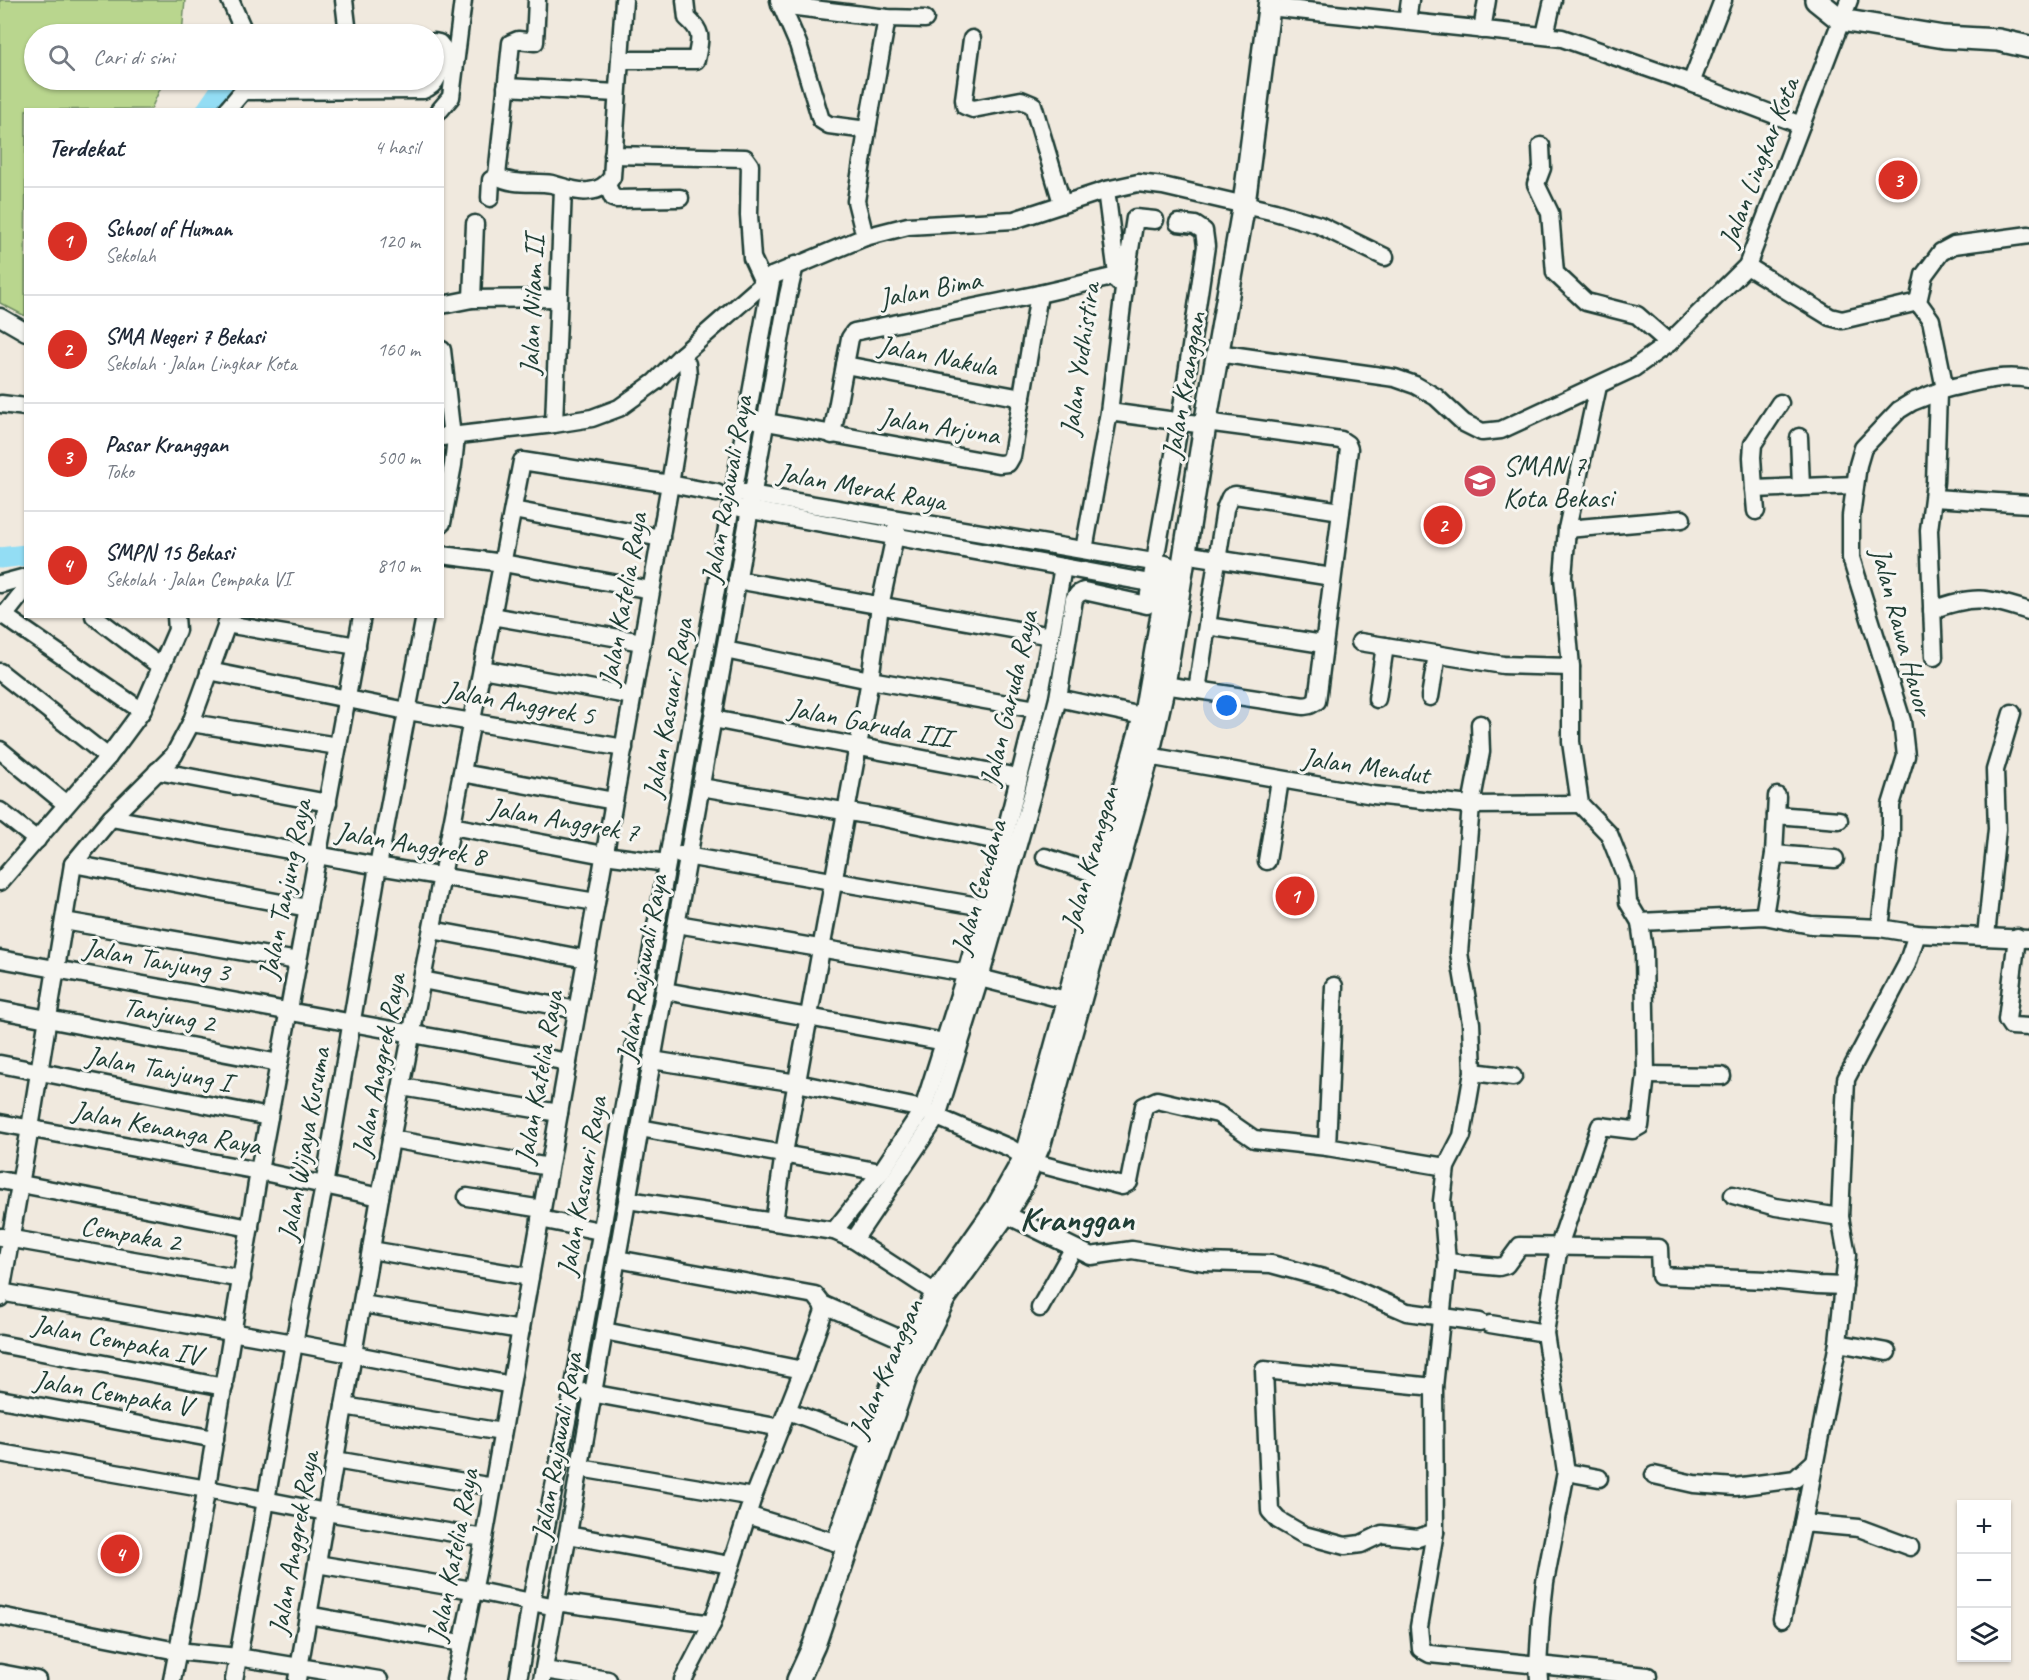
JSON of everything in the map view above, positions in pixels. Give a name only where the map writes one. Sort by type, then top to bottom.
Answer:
[{"type":"main road","points":[[1816,0],[1841,20],[1944,37],[1998,40],[2029,46]]},
{"type":"main road","name":"Jalan Kranggan","points":[[798,1680],[814,1645],[841,1544],[876,1444],[939,1296],[1005,1214],[1019,1191],[1027,1159],[1040,1143],[1105,876],[1148,756],[1164,685],[1169,572],[1205,423],[1244,204],[1270,4]]},
{"type":"street","points":[[230,0],[241,24]]},
{"type":"street","points":[[344,0],[347,24]]},
{"type":"street","points":[[442,108],[451,97],[463,0]]},
{"type":"street","points":[[497,176],[511,43],[518,40],[532,42],[536,39],[537,0]]},
{"type":"street","points":[[497,176],[505,180],[554,184],[563,188],[589,191],[607,185],[612,177],[624,0]]},
{"type":"street","points":[[620,60],[696,60],[700,38],[697,27],[687,18],[686,0]]},
{"type":"street","points":[[1407,21],[1410,0]]},
{"type":"street","points":[[1482,30],[1487,0]]},
{"type":"street","points":[[1545,35],[1553,0]]},
{"type":"street","points":[[1691,83],[1723,0]]},
{"type":"street","name":"Jalan Lingkar Kota","points":[[1217,353],[1395,378],[1415,385],[1436,397],[1464,423],[1482,432],[1501,430],[1634,368],[1669,343],[1747,266],[1849,0]]},
{"type":"street","points":[[779,3],[887,18],[925,19]]},
{"type":"street","points":[[779,3],[798,44],[820,120],[829,125],[867,130]]},
{"type":"street","points":[[1270,4],[1573,40],[1801,125]]},
{"type":"street","points":[[864,237],[856,201],[887,18]]},
{"type":"street","points":[[972,39],[964,99],[966,106],[973,109],[1021,100],[1033,105],[1062,203]]},
{"type":"street","points":[[506,87],[617,93]]},
{"type":"street","points":[[228,108],[241,90]]},
{"type":"street","points":[[1541,146],[1542,168],[1536,184],[1550,213],[1555,273],[1586,302],[1637,315],[1669,343]]},
{"type":"street","points":[[614,155],[745,158],[750,165],[752,258],[768,280]]},
{"type":"street","points":[[490,198],[491,180],[497,176]]},
{"type":"street","points":[[450,437],[592,418],[619,408],[655,382],[682,355],[768,280],[795,265],[864,237],[908,226],[1014,220],[1062,203],[1138,183],[1163,186],[1244,204],[1319,225],[1385,257]]},
{"type":"street","points":[[607,185],[613,198],[616,199],[680,198]]},
{"type":"street","name":"Jalan Nilam II","points":[[554,424],[563,188]]},
{"type":"street","name":"Jalan Yudhistira","points":[[1083,542],[1119,277],[1106,190]]},
{"type":"street","points":[[1083,542],[1109,412],[1125,281],[1136,218],[1155,220]]},
{"type":"street","points":[[788,1411],[876,1444],[895,1369],[908,1342],[1027,1159],[1066,1000],[1105,876],[1142,716],[1169,572],[1180,421],[1206,246],[1204,231],[1199,227],[1178,223]]},
{"type":"street","points":[[472,299],[475,224]]},
{"type":"street","points":[[1934,657],[1929,530],[1934,498],[1941,391],[1931,320],[1918,302],[1924,275],[1941,252],[1954,245],[2029,235]]},
{"type":"street","name":"Jalan Rajawali Raya","points":[[543,1675],[795,265]]},
{"type":"street","points":[[1747,266],[1830,317],[1842,320],[1918,302]]},
{"type":"street","name":"Jalan Bima","points":[[832,435],[851,334],[860,329],[1119,277]]},
{"type":"street","name":"Jalan Kasuari Raya","points":[[518,1680],[531,1602],[573,1391],[667,858],[727,496],[746,418],[768,280]]},
{"type":"street","name":"Jalan Arjuna","points":[[746,418],[1004,465],[1012,456],[1040,294]]},
{"type":"street","points":[[444,305],[472,299],[558,298]]},
{"type":"street","points":[[0,317],[24,331]]},
{"type":"street","name":"Jalan Katelia Raya","points":[[455,1680],[484,1538],[661,538],[688,375],[687,364],[682,355]]},
{"type":"street","name":"Jalan Nakula","points":[[845,365],[1022,398]]},
{"type":"street","points":[[444,372],[453,465],[444,512]]},
{"type":"street","name":"Jalan Rawa Hauor","points":[[1880,928],[1891,837],[1892,806],[1906,756],[1902,721],[1851,558],[1851,516],[1858,465],[1863,448],[1899,410],[1912,402],[1941,391],[1989,379],[2016,376],[2029,379]]},
{"type":"street","points":[[1539,1673],[1545,1582],[1566,1472],[1545,1333],[1559,1246],[1600,1126],[1633,1130],[1640,1126],[1646,1075],[1644,951],[1640,922],[1628,902],[1626,877],[1609,834],[1580,804],[1571,742],[1571,667],[1563,578],[1567,529],[1598,386]]},
{"type":"street","points":[[1756,511],[1753,444],[1780,403]]},
{"type":"street","points":[[1,404],[24,407]]},
{"type":"street","points":[[1109,412],[1346,442],[1349,449],[1317,700],[1304,706],[1164,685]]},
{"type":"street","points":[[1799,437],[1801,487]]},
{"type":"street","name":"Jalan Merak Raya","points":[[522,461],[670,484],[751,503],[896,529],[1063,567],[1169,572]]},
{"type":"street","name":"Jalan Anggrek Raya","points":[[298,1673],[380,1197],[522,461]]},
{"type":"street","points":[[1755,489],[1855,485]]},
{"type":"street","points":[[1197,690],[1225,509],[1230,497],[1235,495],[1341,511]]},
{"type":"street","points":[[1934,498],[2029,504]]},
{"type":"street","points":[[513,510],[661,538]]},
{"type":"street","points":[[1567,529],[1682,519]]},
{"type":"street","points":[[774,1222],[832,881],[870,680],[880,606],[896,529]]},
{"type":"street","name":"Jalan Merak Raya","points":[[896,529],[1083,542],[1169,572]]},
{"type":"street","points":[[444,555],[503,563],[651,590]]},
{"type":"street","points":[[1169,572],[1217,560],[1332,576]]},
{"type":"street","name":"Jalan Garuda Raya","points":[[834,1231],[930,1113],[945,1042],[973,976],[984,907],[1003,842],[1036,709],[1052,636],[1063,567]]},
{"type":"street","name":"Jalan Cendana","points":[[854,1240],[930,1113],[1058,698],[1074,599],[1084,591],[1147,605],[1169,572]]},
{"type":"street","points":[[0,584],[24,578]]},
{"type":"street","points":[[737,580],[1052,636]]},
{"type":"street","points":[[24,590],[2,614],[142,711]]},
{"type":"street","points":[[1932,610],[1959,601],[1981,598],[2029,611]]},
{"type":"street","points":[[492,616],[642,642]]},
{"type":"street","points":[[97,618],[161,667]]},
{"type":"street","points":[[1,879],[108,757],[142,711],[177,630],[176,618]]},
{"type":"street","name":"Jalan Tanjung Raya","points":[[172,1680],[207,1489],[259,1171],[362,618]]},
{"type":"street","name":"Jalan Wijaya Kusuma","points":[[234,1680],[324,1186],[378,866],[425,618]]},
{"type":"street","points":[[357,646],[228,620],[191,723],[174,755],[111,818],[73,864],[21,1183],[5,1238],[0,1294],[294,1343],[511,1384]]},
{"type":"street","points":[[1207,626],[1323,644]]},
{"type":"street","points":[[1360,642],[1503,665],[1571,667]]},
{"type":"street","points":[[1377,699],[1385,646]]},
{"type":"street","points":[[725,650],[870,680],[1036,709]]},
{"type":"street","points":[[1430,697],[1437,654]]},
{"type":"street","points":[[482,669],[633,696]]},
{"type":"street","name":"Jalan Anggrek 5","points":[[209,671],[408,711],[624,748]]},
{"type":"street","points":[[0,672],[108,757]]},
{"type":"street","points":[[1058,698],[1142,716]]},
{"type":"street","points":[[1986,936],[1997,829],[1995,770],[2012,713]]},
{"type":"street","name":"Jalan Garuda III","points":[[713,719],[1018,777]]},
{"type":"street","points":[[191,723],[338,746]]},
{"type":"street","points":[[1480,724],[1481,752],[1471,805],[1459,953],[1471,1023],[1473,1072],[1461,1136],[1446,1167],[1442,1201],[1447,1262],[1434,1387],[1435,1532],[1419,1627],[1421,1649],[1430,1654],[1539,1673],[1648,1676]]},
{"type":"street","points":[[0,750],[66,804]]},
{"type":"street","name":"Jalan Mendut","points":[[1148,756],[1373,795],[1471,805],[1580,804]]},
{"type":"street","points":[[158,771],[327,803]]},
{"type":"street","points":[[462,773],[614,801]]},
{"type":"street","points":[[1267,861],[1280,780]]},
{"type":"street","points":[[701,787],[879,817],[1003,842]]},
{"type":"street","points":[[1764,916],[1774,854],[1777,796]]},
{"type":"street","points":[[0,811],[37,840]]},
{"type":"street","points":[[1776,815],[1839,820]]},
{"type":"street","name":"Jalan Anggrek 8","points":[[111,818],[596,902]]},
{"type":"street","name":"Jalan Anggrek 7","points":[[452,826],[604,855],[667,858],[689,856],[984,907]]},
{"type":"street","points":[[1774,854],[1835,859]]},
{"type":"street","points":[[1045,857],[1105,876]]},
{"type":"street","points":[[73,864],[308,908]]},
{"type":"street","points":[[1640,922],[1764,916],[1811,925],[1880,928],[1917,934],[2023,938],[2007,1020],[2011,1026],[2029,1027]]},
{"type":"street","points":[[64,921],[298,961]]},
{"type":"street","points":[[677,924],[973,976],[1066,1000]]},
{"type":"street","points":[[432,930],[586,958]]},
{"type":"street","points":[[1782,1618],[1838,1343],[1847,1255],[1840,1217],[1846,1079],[1907,964],[1917,934]]},
{"type":"street","name":"Jalan Tanjung 3","points":[[0,959],[568,1062]]},
{"type":"street","points":[[422,980],[577,1010]]},
{"type":"street","points":[[1327,1147],[1334,986]]},
{"type":"street","points":[[665,991],[945,1042]]},
{"type":"street","name":"Tanjung 2","points":[[0,1010],[279,1063]]},
{"type":"street","points":[[652,1060],[797,1083],[930,1113],[993,1139],[1027,1159],[1122,1186],[1129,1182],[1144,1106],[1157,1100],[1218,1114],[1254,1139],[1327,1147],[1446,1167]]},
{"type":"street","name":"Jalan Tanjung I","points":[[0,1064],[269,1117]]},
{"type":"street","points":[[1473,1072],[1514,1077]]},
{"type":"street","points":[[1646,1075],[1722,1076]]},
{"type":"street","points":[[402,1087],[559,1113]]},
{"type":"street","name":"Jalan Kenanga Raya","points":[[0,1123],[259,1171],[380,1197]]},
{"type":"street","points":[[640,1128],[881,1172]]},
{"type":"street","points":[[392,1139],[549,1167]]},
{"type":"street","points":[[0,1180],[250,1228]]},
{"type":"street","points":[[1733,1195],[1776,1207],[1840,1217]]},
{"type":"street","points":[[467,1197],[541,1214],[600,1231]]},
{"type":"street","points":[[628,1200],[834,1231],[854,1240],[939,1296]]},
{"type":"street","points":[[1005,1214],[1091,1256],[1132,1250],[1204,1262],[1271,1264],[1338,1282],[1407,1312],[1545,1333]]},
{"type":"street","name":"Cempaka 2","points":[[5,1238],[242,1280]]},
{"type":"street","points":[[1447,1262],[1499,1267],[1506,1265],[1520,1246],[1659,1248],[1660,1276],[1768,1280],[1844,1286]]},
{"type":"street","points":[[1040,1308],[1073,1249]]},
{"type":"street","points":[[371,1250],[530,1277]]},
{"type":"street","points":[[617,1259],[815,1295],[824,1311],[788,1411],[753,1497],[712,1624],[683,1680]]},
{"type":"street","points":[[362,1304],[521,1330]]},
{"type":"street","points":[[822,1304],[908,1342]]},
{"type":"street","points":[[604,1331],[803,1370]]},
{"type":"street","points":[[1838,1343],[1887,1352]]},
{"type":"street","name":"Jalan Cempaka IV","points":[[0,1344],[224,1387]]},
{"type":"street","points":[[1434,1387],[1264,1370],[1270,1511],[1278,1520],[1304,1536],[1345,1546],[1360,1544],[1382,1534],[1418,1538],[1435,1532]]},
{"type":"street","points":[[573,1391],[781,1428]]},
{"type":"street","name":"Jalan Cempaka V","points":[[0,1399],[215,1439]]},
{"type":"street","points":[[344,1406],[502,1432]]},
{"type":"street","points":[[0,1454],[484,1538]]},
{"type":"street","points":[[335,1460],[493,1488]]},
{"type":"street","points":[[1654,1475],[1694,1484],[1735,1488],[1796,1479],[1814,1462]]},
{"type":"street","points":[[580,1468],[753,1497]]},
{"type":"street","points":[[1566,1472],[1599,1478]]},
{"type":"street","points":[[747,1515],[841,1544]]},
{"type":"street","points":[[1803,1523],[1859,1528],[1910,1547]]},
{"type":"street","points":[[568,1534],[730,1565]]},
{"type":"street","points":[[317,1564],[531,1602],[712,1624]]},
{"type":"street","points":[[308,1615],[462,1643]]},
{"type":"street","points":[[0,1616],[177,1651],[238,1657],[298,1673],[380,1680]]},
{"type":"street","points":[[0,1672],[37,1680]]},
{"type":"street","points":[[543,1675],[608,1680]]},
{"type":"green space","points":[[0,0],[185,0],[183,24],[24,24],[24,90],[160,90],[151,108],[24,108],[24,315],[0,303]]},
{"type":"waterway","points":[[208,108],[220,90]]},
{"type":"waterway","points":[[0,558],[24,555]]},
{"type":"place","name":"Pasar Kranggan","points":[[1898,180]]},
{"type":"place","name":"SMAN 7 Kota Bekasi","points":[[1480,481]]},
{"type":"place","name":"SMA Negeri 7 Bekasi","points":[[1443,525]]},
{"type":"place","name":"School of Human","points":[[1295,896]]},
{"type":"place","name":"SMPN 15 Bekasi","points":[[120,1554]]},
{"type":"district","name":"Kranggan","points":[[1077,1218]]}]
